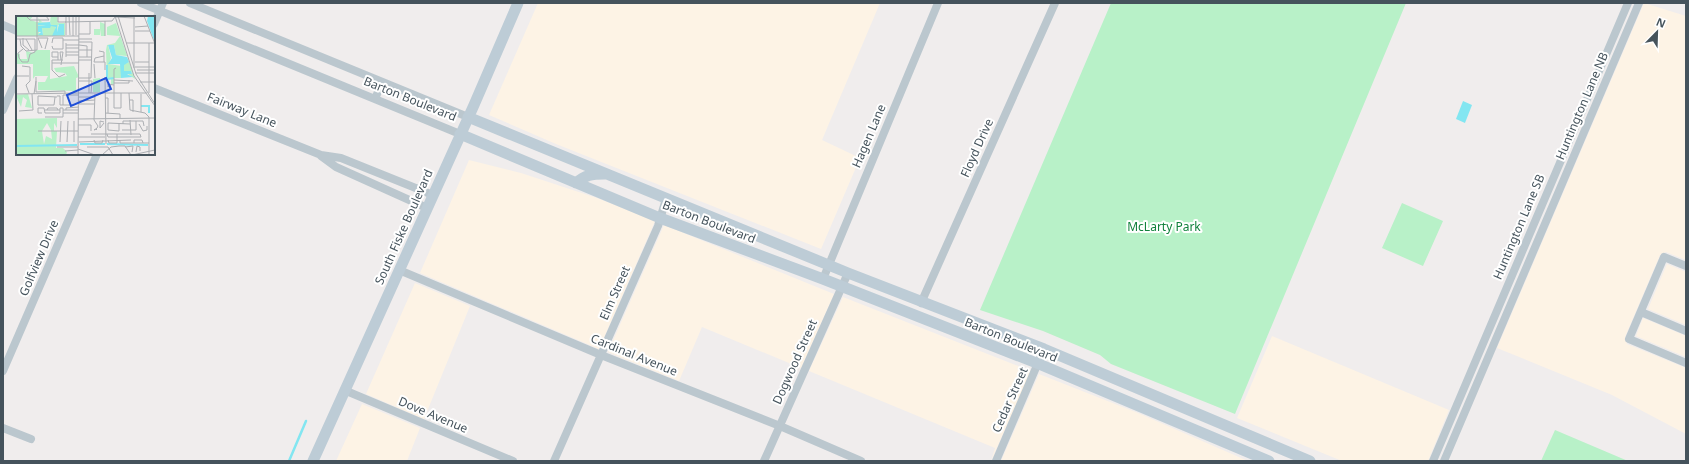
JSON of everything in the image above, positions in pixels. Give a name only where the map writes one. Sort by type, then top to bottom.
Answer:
[{"type":"main road","name":"South Fiske Boulevard","points":[[313,461],[518,3]]},
{"type":"main road","name":"Barton Boulevard","points":[[468,117],[848,274],[1044,349],[1296,458],[1310,461]]},
{"type":"main road","name":"Barton Boulevard","points":[[460,134],[660,218],[823,279],[1039,364],[1269,461]]},
{"type":"main road","points":[[576,183],[582,177],[588,175],[606,174]]},
{"type":"street","name":"Barton Boulevard","points":[[141,3],[162,7],[374,99],[460,134]]},
{"type":"street","name":"Barton Boulevard","points":[[190,3],[468,117]]},
{"type":"street","name":"Hagen Lane","points":[[823,279],[938,3]]},
{"type":"street","name":"Floyd Drive","points":[[921,303],[1055,3]]},
{"type":"street","name":"Huntington Lane SB","points":[[1433,461],[1628,3]]},
{"type":"street","name":"Huntington Lane NB","points":[[1444,461],[1639,3]]},
{"type":"street","points":[[155,22],[162,7]]},
{"type":"street","points":[[3,25],[16,31]]},
{"type":"street","points":[[3,110],[16,80]]},
{"type":"street","points":[[374,99],[382,82]]},
{"type":"street","name":"Fairway Lane","points":[[155,88],[320,155],[341,158],[433,195]]},
{"type":"street","name":"Golfview Drive","points":[[3,371],[97,155]]},
{"type":"street","name":"Fairway Lane","points":[[320,155],[336,167],[427,208]]},
{"type":"street","name":"Elm Street","points":[[554,461],[660,218],[666,199]]},
{"type":"street","points":[[1686,266],[1664,257],[1629,339],[1686,363]]},
{"type":"street","name":"Cardinal Avenue","points":[[398,270],[601,355],[780,426],[861,461]]},
{"type":"street","name":"Dogwood Street","points":[[764,461],[848,274]]},
{"type":"street","points":[[1641,312],[1686,331]]},
{"type":"street","name":"Cedar Street","points":[[996,461],[1039,364],[1044,349]]},
{"type":"street","name":"Dove Avenue","points":[[344,390],[513,461]]},
{"type":"street","points":[[3,428],[31,439]]},
{"type":"street","points":[[1442,439],[1452,443]]},
{"type":"shaded area","points":[[538,3],[880,3],[822,140],[860,158],[821,249],[556,144],[489,115]]},
{"type":"shaded area","points":[[1644,3],[1686,16],[1686,260],[1666,252],[1660,255],[1625,337],[1627,344],[1686,368],[1686,434],[1612,395],[1497,348]]},
{"type":"shaded area","points":[[469,160],[521,173],[597,198],[655,221],[599,349],[420,273]]},
{"type":"shaded area","points":[[664,225],[834,294],[801,368],[702,327],[679,381],[608,352]]},
{"type":"shaded area","points":[[1667,264],[1686,272],[1686,325],[1648,309]]},
{"type":"shaded area","points":[[415,283],[470,306],[424,419],[366,394]]},
{"type":"shaded area","points":[[843,297],[1031,371],[991,461],[995,448],[809,371]]},
{"type":"shaded area","points":[[1643,318],[1686,336],[1686,357],[1636,336]]},
{"type":"shaded area","points":[[1272,336],[1449,410],[1428,461],[1342,461],[1237,418]]},
{"type":"shaded area","points":[[1039,374],[1138,413],[1248,461],[1001,461]]},
{"type":"shaded area","points":[[362,404],[420,428],[407,461],[336,461]]},
{"type":"green space","name":"McLarty Park","points":[[1111,3],[1406,3],[1235,414],[1111,364],[1100,355],[1043,331],[980,310]]},
{"type":"green space","points":[[1402,203],[1443,221],[1423,266],[1382,248]]},
{"type":"green space","points":[[1555,430],[1628,461],[1541,461]]},
{"type":"water","points":[[1463,101],[1472,105],[1465,123],[1456,119]]},
{"type":"waterway","points":[[289,461],[306,421]]}]
